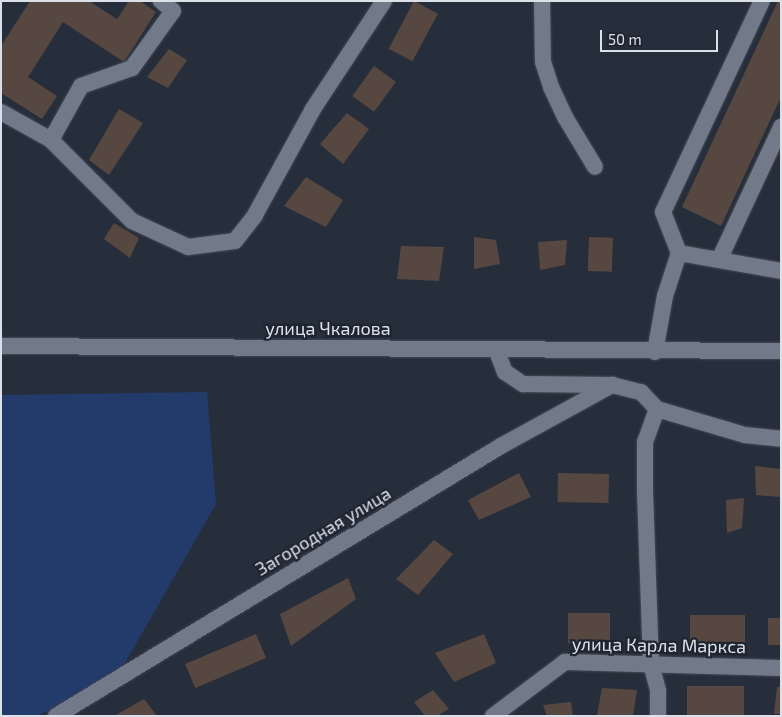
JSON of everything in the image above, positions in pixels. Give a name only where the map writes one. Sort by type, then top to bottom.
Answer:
[{"type":"street","points":[[51,140],[81,86],[132,68],[173,11],[161,1]]},
{"type":"street","points":[[1,112],[51,140],[132,220],[188,247],[235,241],[255,215],[314,109],[384,1]]},
{"type":"street","points":[[542,1],[543,62],[548,79],[565,117],[595,167]]},
{"type":"street","points":[[762,1],[663,212],[679,254],[665,296],[655,352],[781,351]]},
{"type":"street","points":[[719,260],[781,127]]},
{"type":"street","points":[[679,254],[781,271]]},
{"type":"street","name":"улица Чкалова","points":[[1,346],[496,349],[655,352]]},
{"type":"street","points":[[496,349],[505,372],[523,384],[612,385],[641,392],[657,409],[745,435],[781,440]]},
{"type":"street","name":"Загородная улица","points":[[56,716],[501,446],[612,385]]},
{"type":"street","points":[[657,409],[645,442],[651,664],[658,691],[658,716]]},
{"type":"street","name":"улица Карла Маркса","points":[[494,716],[565,662],[781,668]]},
{"type":"shaded area","points":[[207,392],[216,504],[121,670],[38,716],[1,716],[1,395]]},
{"type":"building","points":[[30,1],[89,1],[117,19],[129,1],[140,1],[156,12],[124,62],[63,22],[28,77],[57,96],[42,119],[1,93],[1,46]]},
{"type":"building","points":[[414,1],[438,14],[412,61],[389,49]]},
{"type":"building","points":[[778,1],[781,2],[781,97],[721,226],[682,207]]},
{"type":"building","points":[[169,49],[187,60],[168,88],[147,77]]},
{"type":"building","points":[[374,66],[396,82],[374,112],[352,96]]},
{"type":"building","points":[[119,109],[143,123],[109,175],[89,160]]},
{"type":"building","points":[[347,113],[369,129],[343,164],[320,144]]},
{"type":"building","points":[[306,177],[343,200],[326,227],[284,206]]},
{"type":"building","points":[[114,223],[139,238],[130,258],[104,239]]},
{"type":"building","points":[[474,237],[496,240],[500,264],[474,269]]},
{"type":"building","points":[[589,237],[613,238],[612,272],[588,271]]},
{"type":"building","points":[[567,240],[565,265],[540,270],[538,242]]},
{"type":"building","points":[[401,246],[444,247],[439,281],[397,279]]},
{"type":"building","points":[[755,466],[781,469],[781,497],[756,495]]},
{"type":"building","points":[[519,473],[531,497],[479,520],[468,500]]},
{"type":"building","points":[[558,473],[609,474],[608,503],[557,502]]},
{"type":"building","points":[[744,498],[742,528],[727,533],[726,500]]},
{"type":"building","points":[[434,540],[453,554],[418,595],[396,579]]},
{"type":"building","points":[[348,578],[356,599],[291,646],[280,614]]},
{"type":"building","points":[[568,613],[610,613],[610,643],[568,643]]},
{"type":"building","points":[[690,615],[745,615],[745,644],[690,644]]},
{"type":"building","points":[[768,618],[781,618],[781,645],[768,645]]},
{"type":"building","points":[[256,634],[266,658],[195,688],[185,664]]},
{"type":"building","points":[[484,634],[496,663],[454,682],[435,653]]},
{"type":"building","points":[[687,686],[744,686],[744,716],[687,716]]},
{"type":"building","points":[[777,687],[781,687],[781,714],[774,714]]},
{"type":"building","points":[[602,688],[637,690],[633,716],[597,715]]},
{"type":"building","points":[[433,690],[449,709],[437,716],[425,716],[414,702]]},
{"type":"building","points":[[144,699],[157,716],[114,716]]},
{"type":"building","points":[[571,702],[573,716],[547,716],[543,705]]}]
